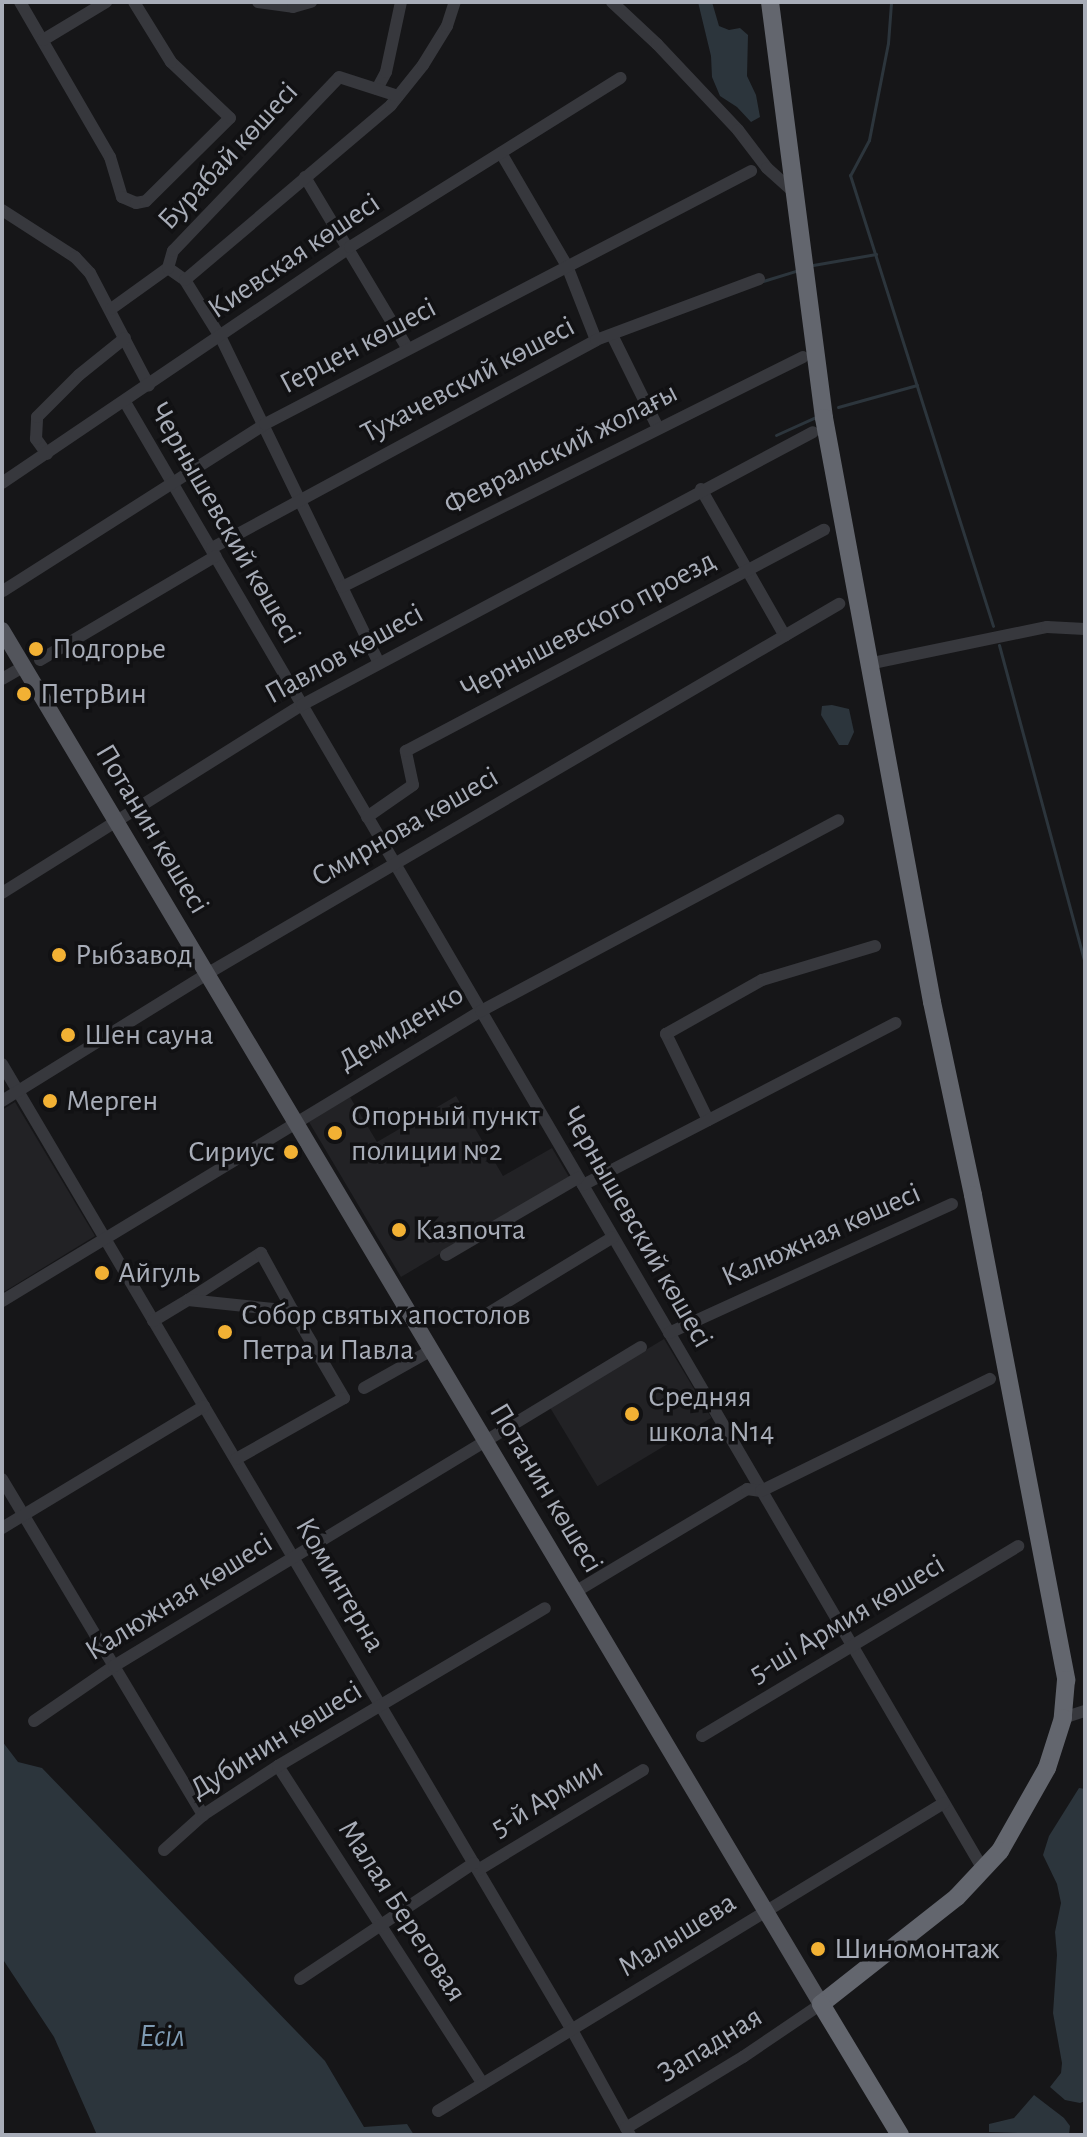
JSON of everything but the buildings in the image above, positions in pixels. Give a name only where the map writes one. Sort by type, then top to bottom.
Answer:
[{"type":"highway","points":[[770,2],[807,278],[820,420],[1061,1645],[1066,1698],[1047,1768],[1032,1800],[984,1871],[957,1897],[821,2004],[900,2135]]},
{"type":"main road","name":"Потанин көшесі","points":[[2,630],[821,2004]]},
{"type":"street","points":[[20,2],[110,157],[122,197],[129,202],[146,201],[230,118],[171,62],[134,2]]},
{"type":"street","points":[[43,40],[106,2]]},
{"type":"street","points":[[258,2],[293,7],[311,2]]},
{"type":"street","points":[[377,89],[386,72],[401,2]]},
{"type":"street","points":[[185,280],[398,96],[423,65],[447,26],[455,2]]},
{"type":"street","points":[[612,2],[657,44],[738,130],[767,168],[796,194]]},
{"type":"street","name":"Бурабай көшесі","points":[[111,309],[168,268],[173,251],[339,77],[398,96]]},
{"type":"street","name":"Киевская көшесі","points":[[2,483],[221,338],[350,247],[620,78]]},
{"type":"street","points":[[501,153],[567,266],[596,340]]},
{"type":"street","name":"Герцен көшесі","points":[[3,591],[265,424],[751,171]]},
{"type":"street","points":[[305,177],[350,247],[408,349]]},
{"type":"street","points":[[2,210],[75,257],[90,273],[149,386]]},
{"type":"street","points":[[168,268],[185,280],[221,338],[379,663]]},
{"type":"street","name":"Тухачевский көшесі","points":[[40,660],[300,501],[596,340],[759,279]]},
{"type":"street","points":[[612,335],[658,428]]},
{"type":"street","points":[[47,454],[36,439],[37,417],[79,375],[125,338]]},
{"type":"street","name":"Февральский жолағы","points":[[342,587],[803,357]]},
{"type":"street","name":"Чернышевский көшесі","points":[[125,402],[984,1871]]},
{"type":"street","name":"Павлов көшесі","points":[[2,893],[302,705],[722,478],[820,420]]},
{"type":"street","points":[[701,489],[785,636]]},
{"type":"street","name":"Чернышевского проезд","points":[[367,817],[411,789],[414,781],[406,751],[824,530]]},
{"type":"street","name":"Смирнова көшесі","points":[[2,1101],[205,975],[839,604]]},
{"type":"street","points":[[868,664],[1047,627],[1085,629]]},
{"type":"street","points":[[2,679],[23,667]]},
{"type":"street","name":"Демиденко","points":[[2,1301],[481,1011],[838,820]]},
{"type":"street","points":[[708,1120],[666,1034],[762,980],[875,946]]},
{"type":"street","points":[[446,1255],[581,1182],[896,1023]]},
{"type":"street","name":"Коминтерна","points":[[2,1064],[572,2030],[628,2131]]},
{"type":"street","name":"Калюжная көшесі","points":[[669,1333],[952,1204]]},
{"type":"street","points":[[482,1317],[613,1237]]},
{"type":"street","points":[[153,1321],[261,1253],[344,1398],[236,1459]]},
{"type":"street","points":[[188,1300],[293,1311]]},
{"type":"street","name":"Калюжная көшесі","points":[[34,1721],[114,1666],[641,1347]]},
{"type":"street","points":[[364,1388],[430,1351]]},
{"type":"street","points":[[575,1592],[747,1489],[761,1491],[990,1379]]},
{"type":"street","points":[[2,1528],[204,1406]]},
{"type":"street","points":[[2,1479],[203,1815]]},
{"type":"street","name":"5-ші Армия көшесі","points":[[702,1736],[1018,1546]]},
{"type":"street","name":"Дубинин көшесі","points":[[164,1850],[203,1815],[278,1766],[545,1608]]},
{"type":"street","points":[[1063,1718],[1085,1711]]},
{"type":"street","name":"Малая Береговая","points":[[278,1766],[483,2084]]},
{"type":"street","name":"5-й Армии","points":[[300,1979],[380,1925],[643,1770]]},
{"type":"street","name":"Малышева","points":[[438,2111],[944,1803]]},
{"type":"street","name":"Западная","points":[[628,2131],[821,2004]]},
{"type":"shaded area","points":[[456,1096],[503,1176],[552,1148],[569,1177],[401,1277],[309,1122],[350,1097],[377,1142]]},
{"type":"shaded area","points":[[15,1102],[95,1236],[2,1293],[2,1110]]},
{"type":"shaded area","name":"Средняя школа N14","points":[[664,1339],[711,1418],[597,1486],[550,1408]]},
{"type":"water","points":[[698,2],[712,2],[719,26],[729,30],[740,28],[748,35],[747,76],[756,95],[760,117],[751,122],[737,107],[720,96],[712,77],[711,56]]},
{"type":"water","points":[[822,706],[849,709],[854,732],[848,745],[839,745],[821,715]]},
{"type":"water","name":"Есіл","points":[[2,1741],[18,1762],[42,1768],[325,2061],[364,2127],[407,2124],[414,2135],[97,2135],[54,2037],[2,1958]]},
{"type":"water","points":[[1079,1788],[1085,1789],[1085,2101],[1080,2103],[1065,2100],[1050,2087],[1061,2073],[1062,2063],[1053,2013],[1057,1955],[1055,1932],[1061,1903],[1057,1884],[1043,1855],[1049,1836]]},
{"type":"water","points":[[1034,2095],[1064,2118],[1070,2126],[1069,2135],[989,2132],[989,2124],[1014,2118]]},
{"type":"waterway","points":[[891,3],[888,43],[869,140],[850,175],[993,626]]},
{"type":"waterway","points":[[813,265],[876,254]]},
{"type":"waterway","points":[[763,281],[798,270]]},
{"type":"waterway","points":[[838,407],[917,385]]},
{"type":"waterway","points":[[776,435],[816,417]]},
{"type":"waterway","points":[[999,645],[1085,964]]},
{"type":"place","name":"Подгорье","points":[[36,649]]},
{"type":"place","name":"ПетрВин","points":[[24,694]]},
{"type":"place","name":"Рыбзавод","points":[[59,955]]},
{"type":"place","name":"Шен сауна","points":[[68,1035]]},
{"type":"place","name":"Мерген","points":[[50,1101]]},
{"type":"place","name":"Опорный пункт полиции №2","points":[[335,1133]]},
{"type":"place","name":"Сириус","points":[[291,1152]]},
{"type":"place","name":"Казпочта","points":[[399,1230]]},
{"type":"place","name":"Айгуль","points":[[102,1273]]},
{"type":"place","name":"Собор святых апостолов Петра и Павла","points":[[225,1332]]},
{"type":"place","name":"Средняя школа N14","points":[[632,1414]]},
{"type":"place","name":"Шиномонтаж","points":[[818,1949]]}]
